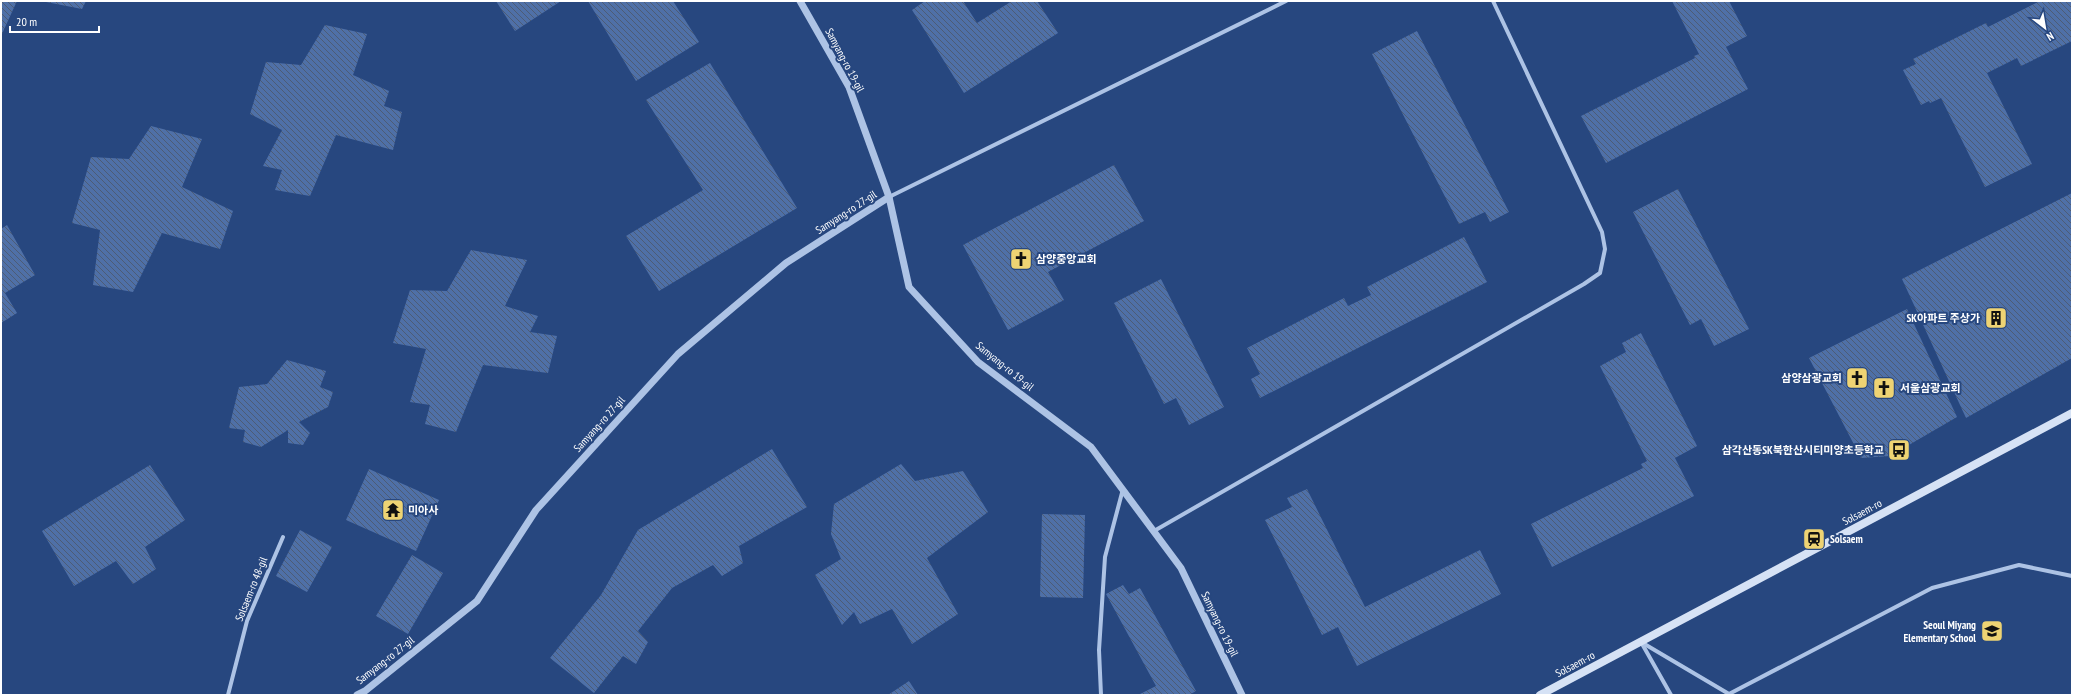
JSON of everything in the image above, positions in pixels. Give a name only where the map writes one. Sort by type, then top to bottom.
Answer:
[{"type":"main road","name":"Solsaem-ro","points":[[1540,695],[2072,413]]},
{"type":"street","name":"Samyang-ro 19-gil","points":[[800,1],[850,87],[889,197],[909,287],[978,362],[1091,447],[1181,568],[1242,695]]},
{"type":"street","points":[[889,197],[1286,1]]},
{"type":"street","points":[[1154,531],[1578,288],[1600,273],[1605,249],[1602,232],[1493,1]]},
{"type":"street","name":"Samyang-ro 27-gil","points":[[357,695],[477,601],[536,510],[678,354],[786,263],[889,197]]},
{"type":"street","points":[[1101,695],[1099,650],[1105,557],[1123,489]]},
{"type":"street","name":"Solsaem-ro 48-gil","points":[[228,695],[247,621],[283,537]]},
{"type":"street","points":[[1640,642],[1729,694],[1932,588],[2019,564],[2072,576]]},
{"type":"street","points":[[1640,642],[1671,695]]},
{"type":"building","points":[[1,1],[17,1],[1,36]]},
{"type":"building","points":[[41,1],[86,1],[82,9]]},
{"type":"building","points":[[496,1],[561,1],[515,31]]},
{"type":"building","points":[[588,1],[673,1],[699,42],[636,81]]},
{"type":"building","points":[[925,1],[963,1],[977,23],[1012,1],[1037,1],[1058,33],[964,93],[912,10]]},
{"type":"building","points":[[1672,1],[1729,1],[1747,36],[1726,47],[1748,89],[1606,163],[1581,116],[1695,58],[1694,56],[1699,54]]},
{"type":"building","points":[[2040,1],[2072,1],[2072,41],[2021,66],[2017,58],[1987,73],[2032,164],[1985,187],[1941,98],[1921,105],[1903,70],[1916,64],[1913,59],[1986,23],[1988,27]]},
{"type":"building","points":[[325,25],[367,34],[353,75],[389,91],[384,106],[402,112],[393,150],[336,135],[310,196],[275,190],[282,170],[263,166],[282,130],[250,114],[266,62],[301,65]]},
{"type":"building","points":[[1417,31],[1509,212],[1490,222],[1485,212],[1459,224],[1372,54]]},
{"type":"building","points":[[710,63],[797,208],[659,291],[626,236],[703,190],[646,100]]},
{"type":"building","points":[[151,126],[202,139],[182,187],[233,211],[220,249],[162,233],[133,292],[93,285],[100,230],[72,223],[91,157],[129,159]]},
{"type":"building","name":"삼양중앙교회","points":[[1114,165],[1144,221],[1048,272],[1064,300],[1008,330],[963,245]]},
{"type":"building","points":[[1678,189],[1749,329],[1714,346],[1701,319],[1690,325],[1633,212]]},
{"type":"building","name":"SK아파트 주상가","points":[[2072,193],[2072,358],[1966,418],[1902,279]]},
{"type":"building","points":[[7,225],[35,275],[5,293],[17,313],[1,323],[1,229]]},
{"type":"building","points":[[1464,237],[1487,282],[1260,398],[1251,379],[1260,374],[1247,348],[1344,298],[1348,306],[1371,295],[1367,287]]},
{"type":"building","points":[[471,250],[527,260],[505,306],[538,316],[530,332],[557,336],[548,373],[483,365],[456,432],[425,424],[430,405],[410,402],[426,349],[393,343],[410,290],[447,291]]},
{"type":"building","points":[[1161,279],[1224,407],[1189,425],[1176,398],[1164,404],[1114,303]]},
{"type":"building","name":"서울삼광교회","points":[[1907,309],[1957,417],[1890,456],[1861,458],[1809,358]]},
{"type":"building","points":[[1641,333],[1697,446],[1675,458],[1694,496],[1552,567],[1531,524],[1643,468],[1641,464],[1647,461],[1600,366],[1626,352],[1622,343]]},
{"type":"building","points":[[287,360],[326,371],[320,387],[333,392],[328,407],[299,422],[310,433],[303,445],[288,443],[288,430],[261,447],[243,442],[245,430],[229,428],[239,387],[267,384]]},
{"type":"building","points":[[772,449],[807,507],[739,546],[743,563],[722,576],[713,565],[672,588],[638,631],[648,642],[636,664],[623,656],[594,693],[550,658],[601,595],[638,530]]},
{"type":"building","points":[[901,464],[915,481],[963,471],[988,512],[927,558],[958,614],[912,644],[892,609],[860,624],[854,612],[842,625],[815,575],[841,559],[831,534],[834,504]]},
{"type":"building","points":[[150,465],[185,520],[145,547],[156,569],[133,584],[116,561],[74,586],[42,531]]},
{"type":"building","name":"미아사","points":[[369,469],[439,500],[416,551],[346,520]]},
{"type":"building","points":[[1307,489],[1365,607],[1480,550],[1501,594],[1357,666],[1338,627],[1322,635],[1265,520],[1292,507],[1287,498]]},
{"type":"building","points":[[1042,514],[1085,515],[1083,598],[1040,597]]},
{"type":"building","points":[[300,530],[332,547],[307,592],[276,576]]},
{"type":"building","points":[[412,555],[443,573],[408,634],[376,616]]},
{"type":"building","points":[[1123,585],[1129,594],[1140,588],[1196,691],[1189,695],[1138,695],[1156,686],[1106,594]]},
{"type":"building","points":[[909,681],[918,695],[888,695]]},
{"type":"place","name":"삼양중앙교회","points":[[1021,259]]},
{"type":"place","name":"SK아파트 주상가","points":[[1996,318]]},
{"type":"place","name":"삼양삼광교회","points":[[1857,378]]},
{"type":"place","name":"서울삼광교회","points":[[1884,388]]},
{"type":"place","name":"삼각산동SK북한산시티미양초등학교","points":[[1899,450]]},
{"type":"place","name":"미아사","points":[[393,510]]},
{"type":"place","name":"Solsaem","points":[[1814,539]]},
{"type":"place","name":"Seoul Miyang Elementary School","points":[[1992,631]]}]
